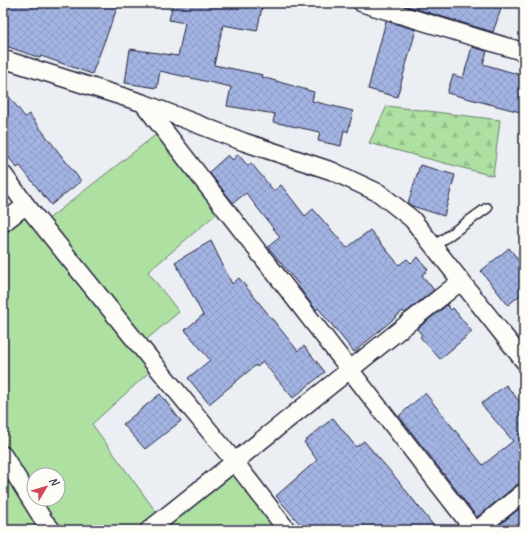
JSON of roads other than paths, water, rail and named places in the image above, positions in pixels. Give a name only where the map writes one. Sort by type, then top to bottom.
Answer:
[{"type":"street","points":[[362,3],[524,52]]},
{"type":"street","points":[[3,59],[143,103],[244,142],[332,171],[379,193],[412,219],[524,360]]},
{"type":"street","points":[[143,103],[474,530]]},
{"type":"street","points":[[3,174],[26,205],[234,461],[287,530]]},
{"type":"street","points":[[3,223],[26,205]]},
{"type":"street","points":[[149,530],[461,281]]},
{"type":"street","points":[[3,455],[44,521],[52,530]]},
{"type":"street","points":[[477,530],[524,492]]},
{"type":"lane","points":[[434,246],[487,208]]}]
